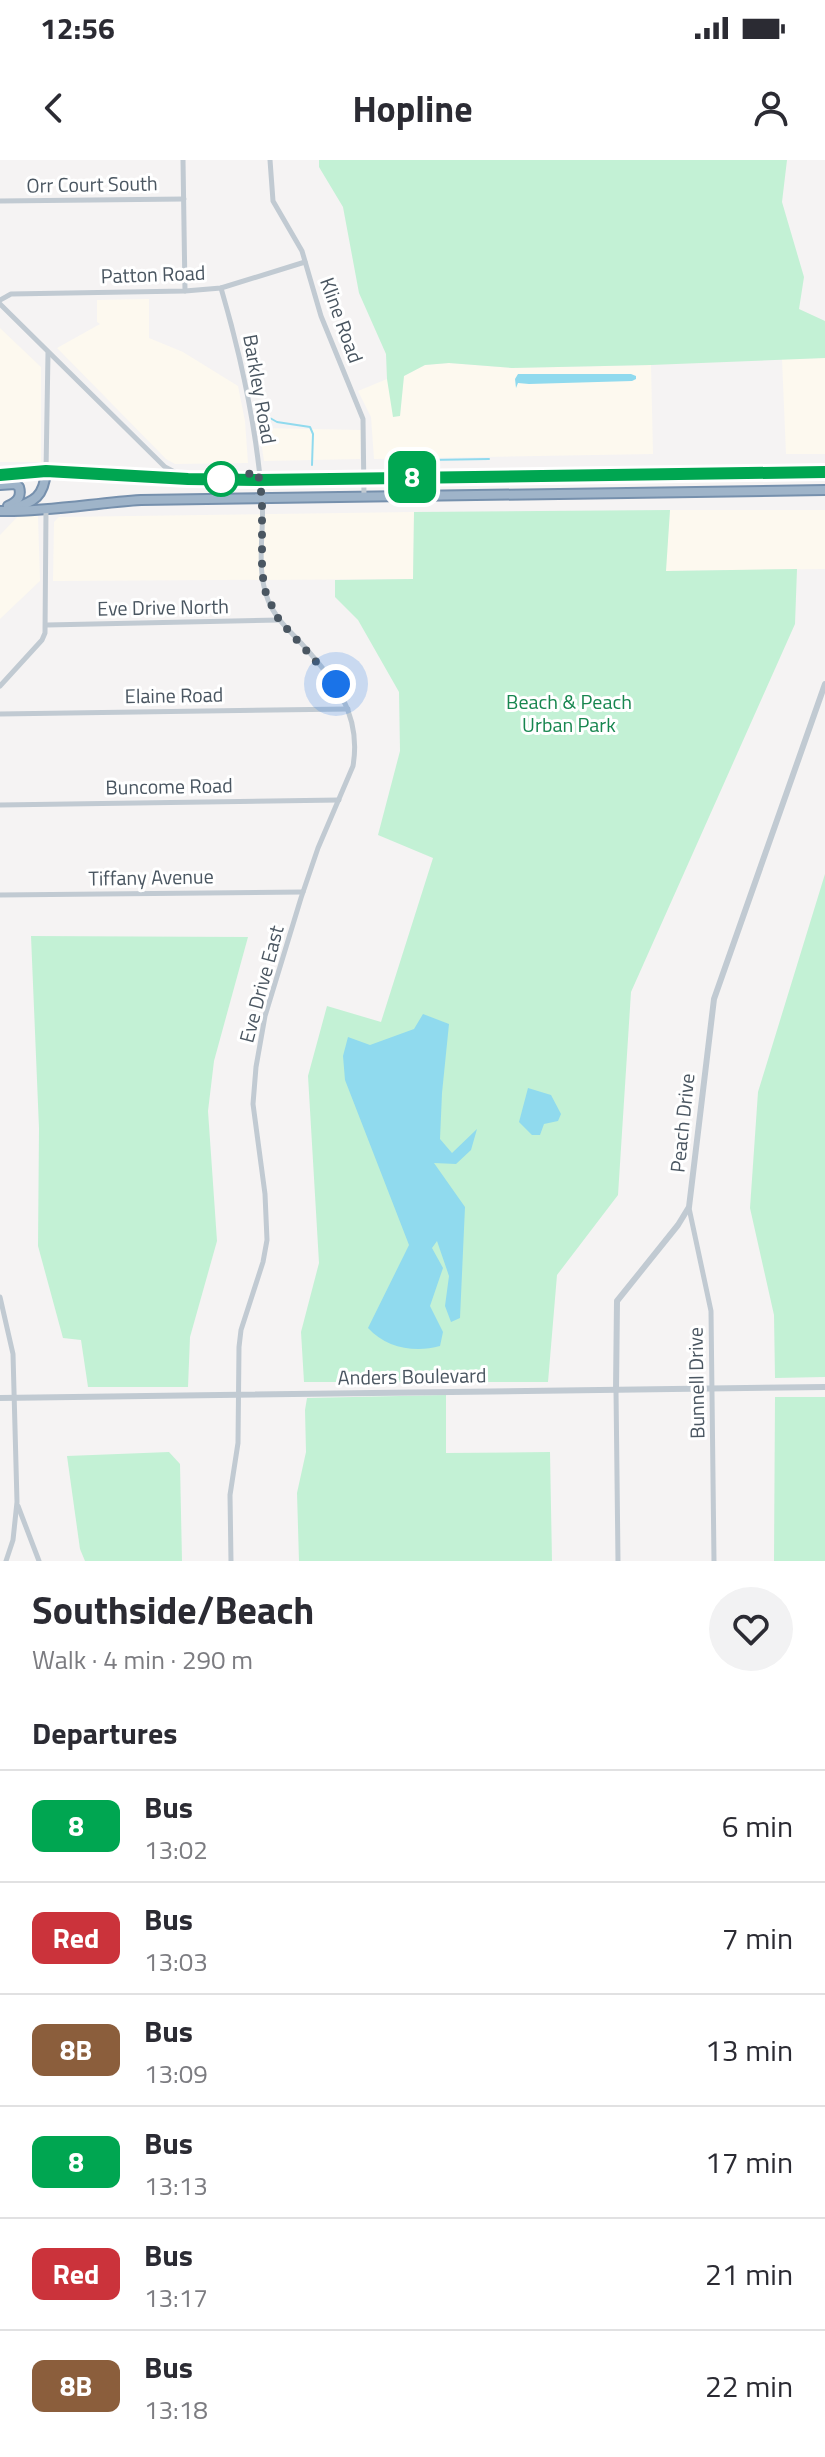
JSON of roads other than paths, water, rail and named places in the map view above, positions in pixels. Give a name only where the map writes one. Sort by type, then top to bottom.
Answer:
[{"type":"highway","points":[[2,511],[39,496],[45,485],[46,471]]},
{"type":"highway","points":[[0,475],[46,471],[259,480],[825,472]]},
{"type":"highway","points":[[0,485],[15,484],[20,492],[16,503],[2,511]]},
{"type":"highway","points":[[2,511],[46,511],[128,500],[825,490]]},
{"type":"street","points":[[183,160],[185,291]]},
{"type":"street","name":"Kline Road","points":[[270,160],[273,201],[295,235],[325,329],[363,419],[364,496]]},
{"type":"street","name":"Orr Court South","points":[[0,201],[184,199]]},
{"type":"street","name":"Patton Road","points":[[0,302],[11,294],[221,288],[305,262]]},
{"type":"street","name":"Barkley Road","points":[[221,288],[244,373],[262,498]]},
{"type":"street","points":[[0,302],[165,467],[188,479]]},
{"type":"street","points":[[46,471],[49,352]]},
{"type":"street","points":[[600,475],[600,493]]},
{"type":"street","name":"Eve Drive East","points":[[231,1561],[230,1495],[238,1443],[241,1330],[267,1240],[265,1194],[253,1104],[256,1067],[265,1016],[303,892],[353,766],[355,753],[355,732],[348,709],[331,676],[279,620],[269,603],[263,582],[262,498]]},
{"type":"street","points":[[0,686],[42,640],[47,625],[46,511]]},
{"type":"street","name":"Eve Drive North","points":[[47,625],[279,620]]},
{"type":"street","name":"Peach Drive","points":[[618,1561],[617,1301],[689,1207],[714,999],[825,684]]},
{"type":"street","name":"Elaine Road","points":[[0,714],[348,709]]},
{"type":"street","name":"Buncome Road","points":[[0,805],[339,800]]},
{"type":"street","name":"Tiffany Avenue","points":[[0,895],[303,892]]},
{"type":"street","name":"Bunnell Drive","points":[[689,1207],[709,1296],[714,1561]]},
{"type":"street","points":[[0,1297],[13,1354],[17,1502],[13,1540],[6,1561]]},
{"type":"street","name":"Anders Boulevard","points":[[0,1398],[825,1387]]},
{"type":"street","points":[[17,1502],[39,1561]]},
{"type":"water","points":[[518,374],[631,374],[636,379],[518,383],[516,388]]},
{"type":"water","points":[[423,1014],[449,1024],[440,1139],[452,1153],[477,1129],[471,1150],[456,1164],[434,1163],[465,1207],[460,1318],[451,1322],[445,1306],[449,1276],[437,1241],[432,1248],[443,1268],[430,1306],[443,1332],[440,1346],[411,1349],[383,1340],[368,1328],[409,1245],[345,1080],[343,1056],[348,1037],[370,1045],[414,1029]]},
{"type":"water","points":[[528,1088],[551,1095],[561,1114],[558,1121],[544,1124],[540,1135],[532,1135],[519,1122]]},
{"type":"waterway","points":[[256,410],[277,422],[310,427],[313,434],[312,465]]},
{"type":"waterway","points":[[429,460],[489,459]]},
{"type":"waterway","points":[[398,462],[408,461]]},
{"type":"park label","name":"Beach & Peach Urban Park","points":[[569,712]]}]
